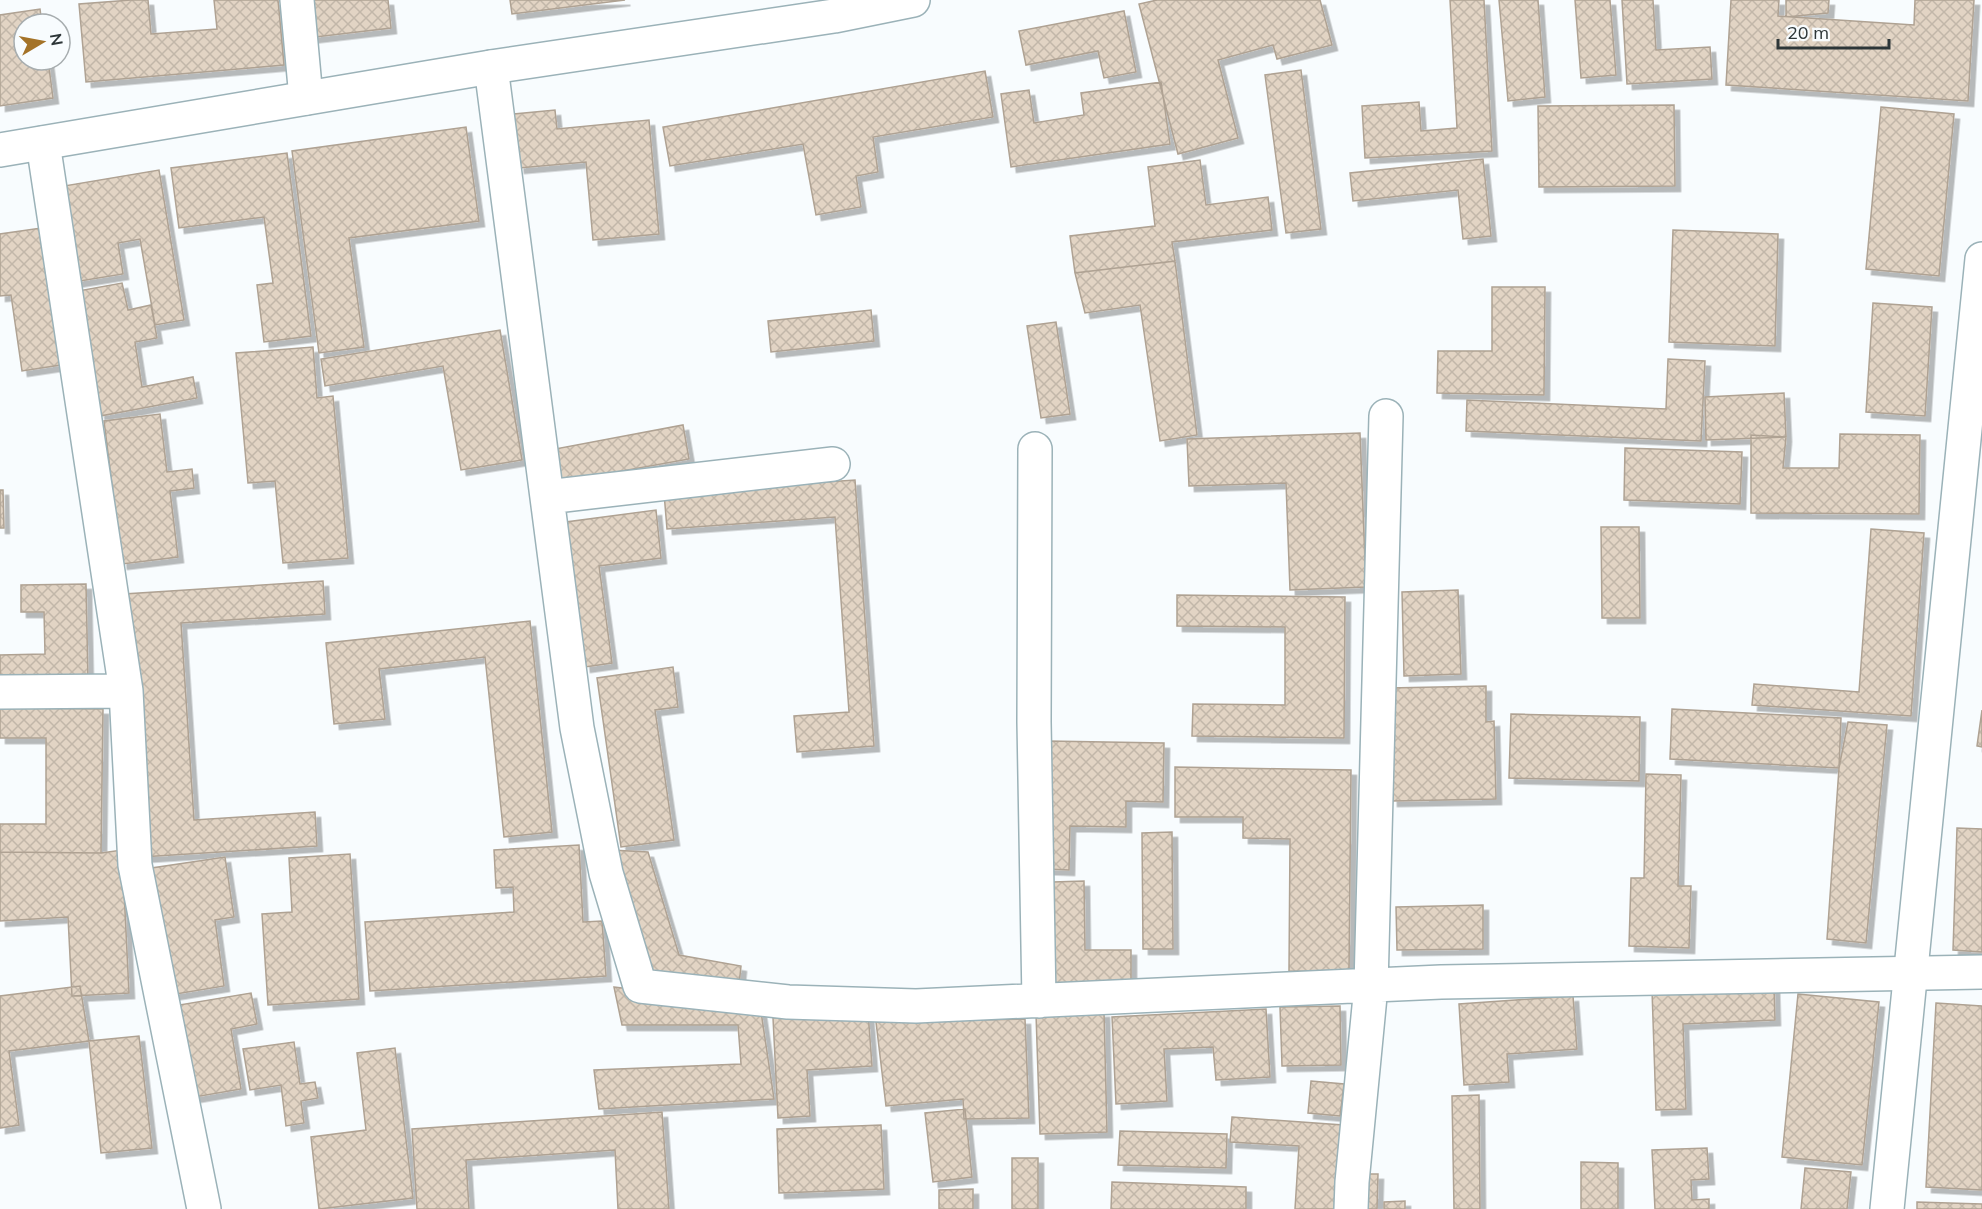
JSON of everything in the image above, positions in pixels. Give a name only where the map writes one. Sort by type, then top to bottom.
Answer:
[{"type":"street","points":[[297,0],[306,98]]},
{"type":"street","points":[[0,150],[490,67],[834,16],[914,0]]},
{"type":"street","points":[[490,67],[577,728],[606,873],[640,986],[788,1002],[916,1006],[1441,982],[1982,972]]},
{"type":"street","points":[[43,142],[126,691],[135,865],[204,1209]]},
{"type":"street","points":[[1887,1209],[1982,260]]},
{"type":"street","points":[[1351,1209],[1371,986],[1386,416]]},
{"type":"street","points":[[1035,449],[1034,722],[1039,1001]]},
{"type":"street","points":[[547,497],[833,464]]},
{"type":"street","points":[[0,693],[126,691]]},
{"type":"building","points":[[148,0],[151,34],[217,29],[214,0],[278,0],[284,65],[86,82],[79,4]]},
{"type":"building","points":[[303,0],[388,0],[391,28],[307,38]]},
{"type":"building","points":[[510,0],[625,0],[512,14]]},
{"type":"building","points":[[1157,0],[1320,0],[1332,45],[1277,59],[1273,45],[1218,60],[1238,138],[1178,154],[1139,4]]},
{"type":"building","points":[[1450,0],[1484,0],[1492,151],[1365,158],[1362,106],[1419,102],[1421,131],[1457,128]]},
{"type":"building","points":[[1499,0],[1538,0],[1545,97],[1508,101]]},
{"type":"building","points":[[1575,0],[1610,0],[1616,75],[1581,78]]},
{"type":"building","points":[[1622,0],[1653,0],[1656,50],[1710,47],[1712,79],[1627,84]]},
{"type":"building","points":[[1731,0],[1779,0],[1778,16],[1914,25],[1915,0],[1974,0],[1968,101],[1726,85]]},
{"type":"building","points":[[1786,0],[1829,0],[1828,13],[1786,17]]},
{"type":"building","points":[[40,9],[40,12],[20,12]]},
{"type":"building","points":[[1124,11],[1136,72],[1104,78],[1098,51],[1026,65],[1019,31]]},
{"type":"building","points":[[12,13],[12,72],[50,72],[53,98],[0,106],[0,15]]},
{"type":"building","points":[[1301,70],[1321,229],[1286,233],[1265,75]]},
{"type":"building","points":[[985,71],[993,117],[873,137],[878,172],[856,176],[861,207],[816,215],[803,144],[670,166],[663,127]]},
{"type":"building","points":[[1161,82],[1170,144],[1011,167],[1001,94],[1029,90],[1034,123],[1084,115],[1081,93]]},
{"type":"building","points":[[1674,105],[1675,186],[1539,187],[1538,106]]},
{"type":"building","points":[[1881,107],[1954,114],[1939,276],[1866,269]]},
{"type":"building","points":[[555,110],[557,129],[649,120],[659,234],[593,240],[586,162],[519,168],[514,114]]},
{"type":"building","points":[[466,127],[479,221],[349,238],[364,347],[319,353],[292,151]]},
{"type":"building","points":[[287,153],[311,336],[264,342],[257,285],[273,283],[264,217],[179,228],[171,168]]},
{"type":"building","points":[[1483,159],[1491,236],[1463,239],[1458,190],[1353,201],[1350,173]]},
{"type":"building","points":[[1200,160],[1206,205],[1268,197],[1272,230],[1172,242],[1175,261],[1075,273],[1070,236],[1155,226],[1148,167]]},
{"type":"building","points":[[159,170],[184,320],[155,325],[140,239],[118,243],[123,274],[74,282],[58,187]]},
{"type":"building","points":[[48,227],[67,364],[22,371],[11,295],[0,296],[0,234]]},
{"type":"building","points":[[1673,230],[1778,234],[1775,346],[1669,342]]},
{"type":"building","points":[[1175,261],[1197,435],[1160,441],[1140,305],[1085,313],[1075,273]]},
{"type":"building","points":[[122,283],[128,310],[151,305],[157,338],[135,342],[142,387],[193,377],[197,398],[100,416],[78,291]]},
{"type":"building","points":[[1492,287],[1545,287],[1544,395],[1437,393],[1438,351],[1492,351]]},
{"type":"building","points":[[1873,303],[1932,307],[1925,416],[1866,412]]},
{"type":"building","points":[[871,310],[874,341],[771,352],[768,321]]},
{"type":"building","points":[[1056,322],[1070,414],[1041,418],[1027,326]]},
{"type":"building","points":[[500,330],[522,460],[461,470],[443,366],[325,386],[321,359]]},
{"type":"building","points":[[313,347],[317,398],[333,396],[348,558],[283,563],[275,481],[248,483],[236,353]]},
{"type":"building","points":[[1668,359],[1705,361],[1701,441],[1466,431],[1467,400],[1666,409]]},
{"type":"building","points":[[1784,393],[1786,437],[1706,440],[1705,397]]},
{"type":"building","points":[[160,414],[167,472],[192,469],[194,488],[170,491],[178,557],[122,564],[104,421]]},
{"type":"building","points":[[683,425],[689,459],[561,482],[555,449]]},
{"type":"building","points":[[1360,433],[1366,587],[1290,590],[1286,483],[1189,486],[1187,439]]},
{"type":"building","points":[[1840,434],[1920,435],[1919,514],[1751,513],[1751,435],[1786,437],[1783,468],[1839,468]]},
{"type":"building","points":[[1625,448],[1742,452],[1740,504],[1624,500]]},
{"type":"building","points":[[855,480],[874,746],[797,752],[794,716],[849,712],[835,517],[667,529],[664,493]]},
{"type":"building","points":[[0,490],[3,490],[4,528],[0,528]]},
{"type":"building","points":[[656,510],[661,558],[599,566],[612,663],[585,667],[566,522]]},
{"type":"building","points":[[1601,527],[1639,527],[1640,618],[1602,618]]},
{"type":"building","points":[[1871,529],[1924,533],[1911,716],[1752,705],[1754,684],[1859,692]]},
{"type":"building","points":[[323,581],[325,614],[181,623],[194,820],[315,812],[317,846],[141,857],[124,594]]},
{"type":"building","points":[[86,584],[88,681],[0,682],[0,655],[45,654],[44,612],[21,612],[21,585]]},
{"type":"building","points":[[1458,590],[1461,674],[1404,676],[1402,592]]},
{"type":"building","points":[[1177,595],[1345,597],[1344,738],[1192,736],[1193,704],[1285,705],[1285,627],[1177,626]]},
{"type":"building","points":[[530,621],[552,832],[504,837],[485,657],[379,669],[385,719],[334,724],[326,643]]},
{"type":"building","points":[[673,667],[678,707],[655,710],[674,840],[621,847],[597,678]]},
{"type":"building","points":[[1486,686],[1486,722],[1494,721],[1496,799],[1392,801],[1389,688]]},
{"type":"building","points":[[0,708],[103,709],[101,853],[0,852],[0,824],[46,824],[46,738],[0,738]]},
{"type":"building","points":[[1672,709],[1841,718],[1839,768],[1670,759]]},
{"type":"building","points":[[1982,710],[1982,747],[1977,746]]},
{"type":"building","points":[[1511,714],[1640,717],[1639,781],[1509,778]]},
{"type":"building","points":[[1848,722],[1887,725],[1866,943],[1827,939],[1839,768]]},
{"type":"building","points":[[1048,741],[1164,743],[1163,802],[1126,801],[1126,827],[1070,826],[1069,870],[1046,869]]},
{"type":"building","points":[[1175,767],[1351,770],[1349,972],[1289,971],[1290,839],[1243,838],[1243,817],[1175,817]]},
{"type":"building","points":[[1646,774],[1681,775],[1678,886],[1691,886],[1689,948],[1629,946],[1631,878],[1644,878]]},
{"type":"building","points":[[1957,828],[1982,829],[1982,952],[1953,950]]},
{"type":"building","points":[[1172,832],[1173,949],[1143,949],[1142,833]]},
{"type":"building","points":[[579,845],[583,922],[602,921],[606,976],[370,991],[365,922],[514,912],[513,887],[496,888],[494,850]]},
{"type":"building","points":[[122,850],[129,993],[72,996],[68,917],[0,921],[0,852],[101,853]]},
{"type":"building","points":[[611,850],[648,852],[679,955],[741,966],[739,985],[646,974]]},
{"type":"building","points":[[350,854],[359,999],[268,1005],[262,914],[292,912],[289,858]]},
{"type":"building","points":[[225,857],[234,917],[215,920],[224,986],[164,996],[145,869]]},
{"type":"building","points":[[1084,881],[1085,950],[1131,950],[1131,987],[1053,987],[1053,882]]},
{"type":"building","points":[[1483,905],[1483,949],[1397,950],[1396,907]]},
{"type":"building","points":[[1774,985],[1775,1020],[1683,1024],[1686,1109],[1656,1110],[1652,990]]},
{"type":"building","points":[[80,986],[89,1041],[9,1051],[19,1125],[0,1128],[0,996]]},
{"type":"building","points":[[614,987],[760,1005],[774,1099],[599,1109],[594,1070],[741,1064],[738,1025],[622,1025]]},
{"type":"building","points":[[251,993],[257,1024],[231,1029],[241,1089],[189,1098],[173,1006]]},
{"type":"building","points":[[1798,994],[1879,1002],[1862,1165],[1782,1157]]},
{"type":"building","points":[[1573,996],[1577,1049],[1507,1054],[1509,1082],[1464,1085],[1459,1004]]},
{"type":"building","points":[[1936,1003],[1982,1006],[1982,1190],[1926,1187]]},
{"type":"building","points":[[1340,1006],[1341,1065],[1282,1066],[1280,1007]]},
{"type":"building","points":[[1266,1009],[1270,1077],[1216,1080],[1213,1047],[1164,1049],[1167,1101],[1116,1104],[1112,1017]]},
{"type":"building","points":[[868,1012],[872,1066],[807,1070],[810,1116],[778,1118],[773,1018]]},
{"type":"building","points":[[1104,1012],[1107,1132],[1040,1134],[1036,1014]]},
{"type":"building","points":[[1025,1019],[1029,1118],[964,1119],[963,1099],[886,1106],[876,1022]]},
{"type":"building","points":[[139,1036],[152,1148],[101,1153],[89,1041]]},
{"type":"building","points":[[294,1042],[300,1084],[315,1082],[318,1098],[301,1101],[304,1123],[286,1126],[281,1085],[250,1090],[243,1049]]},
{"type":"building","points":[[395,1048],[413,1198],[319,1209],[311,1137],[366,1130],[357,1053]]},
{"type":"building","points":[[1311,1081],[1344,1084],[1340,1116],[1308,1113]]},
{"type":"building","points":[[1479,1095],[1480,1209],[1454,1209],[1452,1096]]},
{"type":"building","points":[[965,1109],[972,1177],[933,1182],[925,1113]]},
{"type":"building","points":[[662,1112],[669,1209],[618,1209],[615,1150],[466,1160],[469,1209],[417,1209],[412,1129]]},
{"type":"building","points":[[1232,1117],[1343,1125],[1338,1209],[1295,1209],[1299,1146],[1230,1142]]},
{"type":"building","points":[[881,1125],[884,1189],[779,1193],[777,1129]]},
{"type":"building","points":[[1120,1131],[1227,1134],[1226,1168],[1118,1165]]},
{"type":"building","points":[[1707,1148],[1709,1179],[1691,1180],[1692,1200],[1709,1199],[1709,1209],[1655,1209],[1652,1150]]},
{"type":"building","points":[[1012,1158],[1038,1158],[1038,1209],[1012,1209]]},
{"type":"building","points":[[1581,1162],[1618,1163],[1618,1209],[1581,1209]]},
{"type":"building","points":[[1805,1168],[1851,1172],[1847,1209],[1801,1209]]},
{"type":"building","points":[[1359,1174],[1378,1174],[1377,1209],[1358,1209]]},
{"type":"building","points":[[1112,1182],[1246,1187],[1246,1209],[1111,1209]]},
{"type":"building","points":[[973,1189],[973,1209],[939,1209],[939,1190]]},
{"type":"building","points":[[1405,1201],[1405,1209],[1384,1209],[1384,1202]]},
{"type":"building","points":[[1917,1202],[1982,1204],[1982,1209],[1917,1209]]}]
